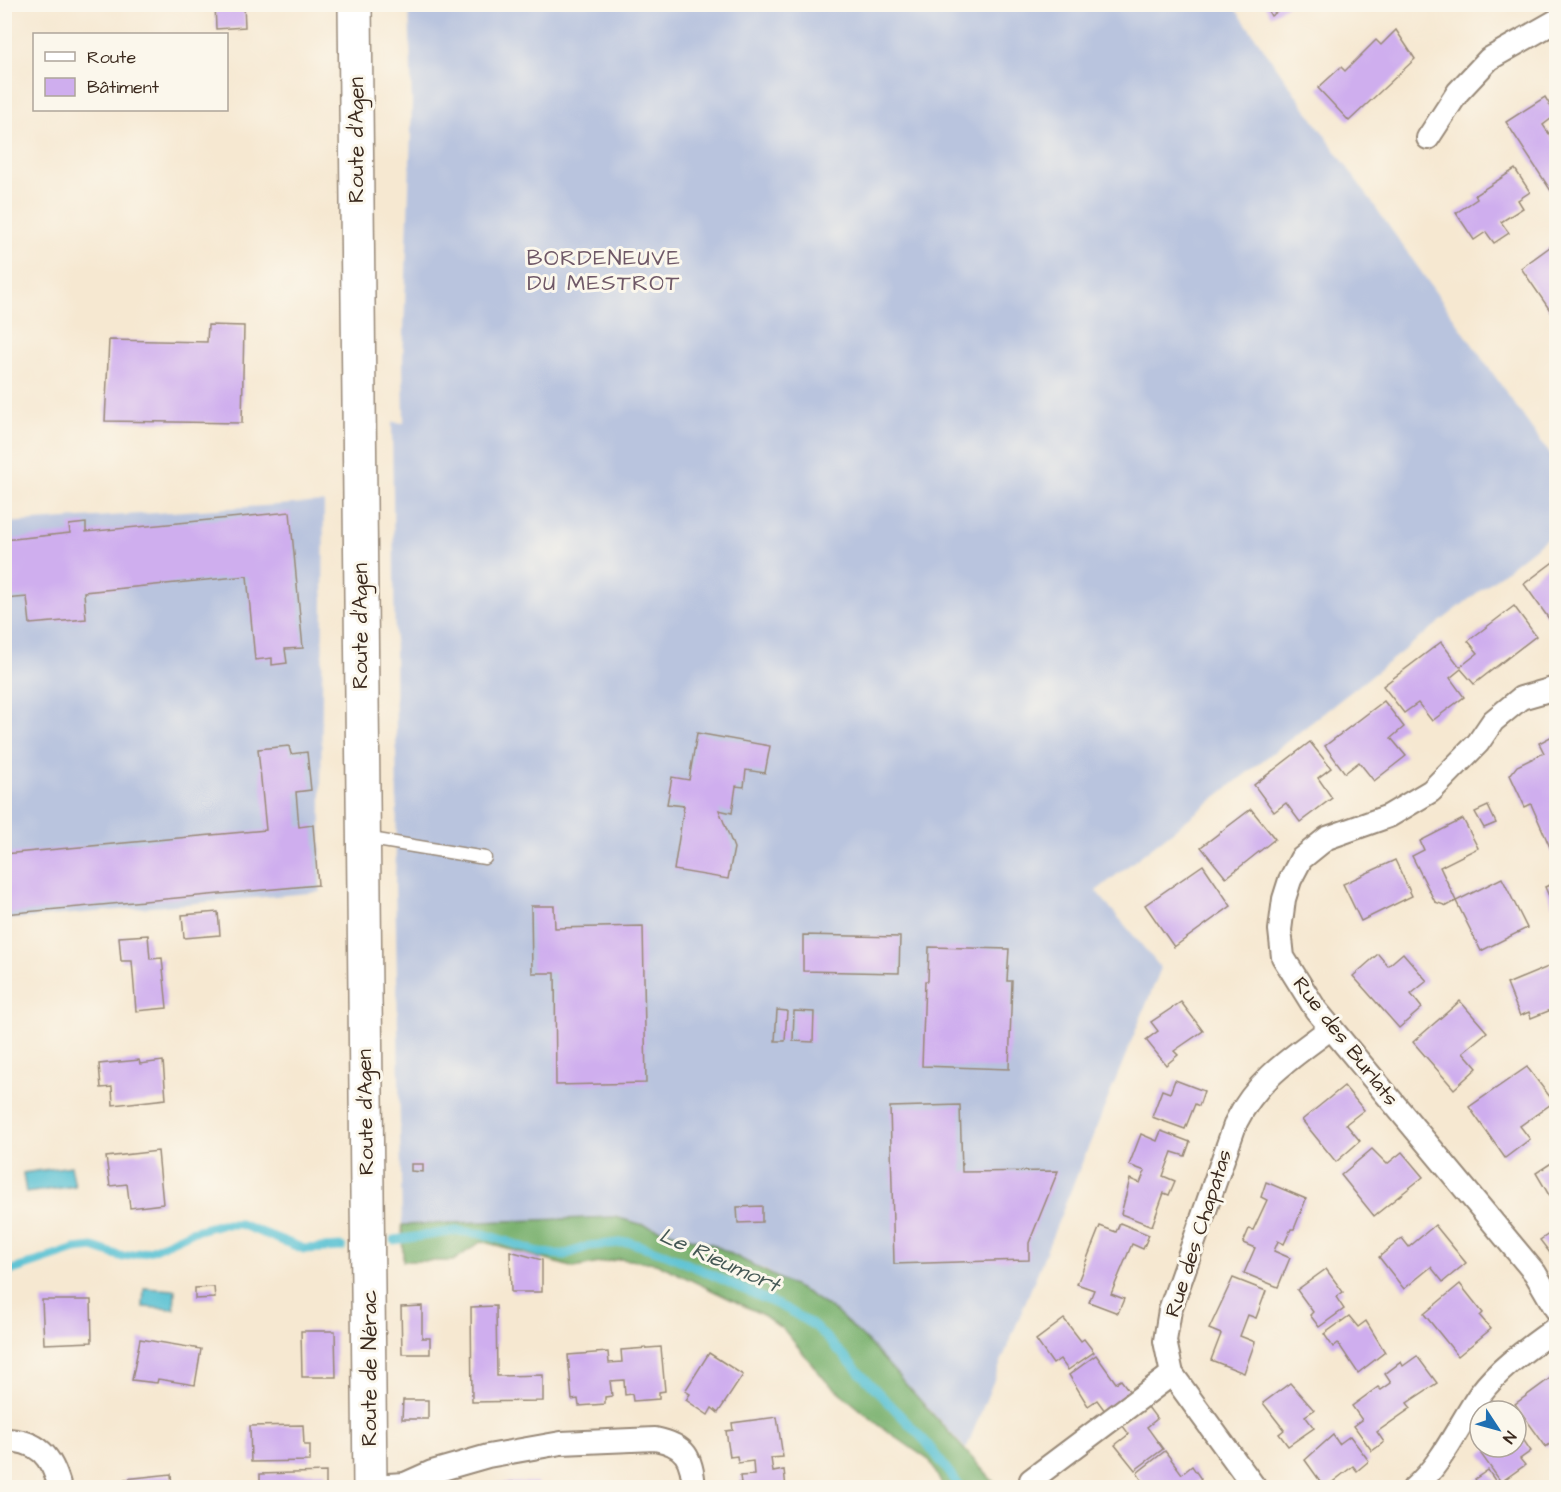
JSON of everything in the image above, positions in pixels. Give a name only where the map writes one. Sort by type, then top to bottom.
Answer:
[{"type":"main road","name":"Route d'Agen","points":[[355,4],[362,838],[369,1248]]},
{"type":"main road","name":"Route de Nérac","points":[[369,1248],[370,1487]]},
{"type":"street","points":[[1428,138],[1458,92],[1489,59],[1557,21]]},
{"type":"street","name":"Rue des Burlats","points":[[1557,688],[1521,698],[1493,721],[1478,743],[1431,790],[1389,816],[1327,838],[1301,859],[1290,880],[1284,899],[1280,930],[1283,957],[1316,1010],[1535,1273],[1557,1309]]},
{"type":"street","name":"Rue des Chapatas","points":[[1256,1488],[1172,1374],[1165,1341],[1170,1310],[1236,1122],[1248,1098],[1268,1077],[1331,1028]]},
{"type":"street","points":[[1414,1488],[1449,1444],[1491,1380],[1557,1328]]},
{"type":"street","points":[[1031,1480],[1172,1374]]},
{"type":"street","points":[[370,1487],[405,1484],[432,1472],[488,1456],[561,1443],[656,1439],[671,1442],[683,1450],[692,1464],[694,1488]]},
{"type":"street","points":[[4,1440],[23,1440],[41,1451],[55,1469],[60,1488]]},
{"type":"lane","points":[[362,838],[485,858]]},
{"type":"shaded area","points":[[1232,4],[1556,463],[1556,531],[1096,891],[1161,968],[966,1449],[867,1341],[836,1312],[764,1269],[615,1217],[402,1225],[395,881],[397,808],[392,422],[404,423],[403,360],[412,103],[409,5]]},
{"type":"shaded area","points":[[324,502],[320,892],[5,920],[5,523]]},
{"type":"green space","points":[[615,1217],[712,1244],[807,1293],[836,1312],[867,1341],[998,1487],[943,1487],[930,1461],[880,1426],[826,1381],[785,1331],[763,1315],[656,1263],[620,1259],[574,1268],[482,1241],[453,1261],[403,1261],[402,1225]]},
{"type":"water","points":[[71,1166],[75,1186],[26,1193],[23,1173]]},
{"type":"water","points":[[144,1288],[175,1290],[174,1309],[143,1307]]},
{"type":"building","points":[[215,4],[244,4],[245,27],[216,29]]},
{"type":"building","points":[[1264,4],[1289,4],[1271,16]]},
{"type":"building","points":[[1396,30],[1415,59],[1349,121],[1318,88],[1341,67],[1345,71],[1376,40],[1381,45]]},
{"type":"building","points":[[1545,97],[1556,115],[1543,125],[1554,141],[1556,139],[1556,192],[1553,194],[1506,122]]},
{"type":"building","points":[[1515,169],[1530,192],[1518,200],[1523,208],[1501,222],[1509,233],[1494,243],[1486,232],[1474,240],[1456,213],[1477,199],[1475,195]]},
{"type":"building","points":[[1554,244],[1556,247],[1556,319],[1521,268]]},
{"type":"building","points":[[208,325],[244,326],[242,423],[105,421],[109,340],[207,342]]},
{"type":"building","points":[[290,512],[303,648],[285,649],[287,663],[272,665],[272,658],[255,660],[247,576],[84,592],[86,619],[30,624],[27,597],[4,599],[4,540],[70,533],[69,525],[86,523],[86,532]]},
{"type":"building","points":[[1556,560],[1556,619],[1552,623],[1524,584]]},
{"type":"building","points":[[1514,606],[1536,636],[1474,684],[1461,669],[1450,678],[1464,697],[1432,721],[1418,703],[1404,713],[1383,686],[1441,642],[1460,667],[1478,653],[1468,641]]},
{"type":"building","points":[[1384,701],[1404,727],[1391,738],[1406,756],[1374,781],[1359,762],[1345,773],[1325,746]]},
{"type":"building","points":[[697,733],[770,746],[765,773],[746,770],[744,787],[736,786],[732,813],[719,810],[734,848],[728,879],[674,870],[684,806],[667,804],[672,777],[689,780]]},
{"type":"building","points":[[1556,734],[1556,861],[1531,804],[1525,807],[1510,775],[1517,766],[1544,753],[1539,743]]},
{"type":"building","points":[[1310,742],[1331,768],[1318,778],[1332,798],[1300,822],[1286,803],[1274,812],[1254,785]]},
{"type":"building","points":[[289,746],[291,754],[307,752],[311,790],[296,792],[299,827],[313,825],[318,885],[4,914],[4,854],[266,830],[258,749]]},
{"type":"building","points":[[1488,806],[1496,823],[1484,828],[1475,812]]},
{"type":"building","points":[[1251,809],[1275,839],[1226,878],[1201,847]]},
{"type":"building","points":[[1463,819],[1478,848],[1440,867],[1456,901],[1447,906],[1435,902],[1412,856],[1424,850],[1420,841]]},
{"type":"building","points":[[1395,860],[1412,896],[1361,921],[1343,884]]},
{"type":"building","points":[[1203,865],[1231,906],[1174,947],[1145,905]]},
{"type":"building","points":[[1502,878],[1527,928],[1481,951],[1456,901]]},
{"type":"building","points":[[1556,882],[1556,912],[1545,887]]},
{"type":"building","points":[[531,906],[554,906],[555,928],[643,926],[646,1083],[556,1085],[555,973],[532,973]]},
{"type":"building","points":[[218,912],[220,935],[184,938],[182,915]]},
{"type":"building","points":[[148,935],[150,959],[162,958],[167,1008],[136,1011],[132,961],[121,961],[119,937]]},
{"type":"building","points":[[803,935],[900,937],[899,973],[803,971]]},
{"type":"building","points":[[929,947],[1009,949],[1007,981],[1012,981],[1009,1069],[922,1066],[925,981],[928,981]]},
{"type":"building","points":[[1403,953],[1427,981],[1411,994],[1422,1008],[1399,1028],[1353,976],[1378,954],[1388,966]]},
{"type":"building","points":[[1555,964],[1556,1008],[1531,1018],[1529,1012],[1520,1016],[1507,984]]},
{"type":"building","points":[[1460,1001],[1487,1032],[1463,1052],[1477,1068],[1454,1089],[1413,1042]]},
{"type":"building","points":[[1181,1002],[1203,1031],[1174,1051],[1178,1055],[1166,1065],[1146,1040],[1158,1031],[1151,1022]]},
{"type":"building","points":[[777,1010],[787,1011],[785,1041],[775,1041]]},
{"type":"building","points":[[794,1011],[814,1012],[813,1042],[793,1041]]},
{"type":"building","points":[[139,1060],[140,1064],[163,1061],[166,1099],[113,1105],[112,1087],[101,1088],[99,1064]]},
{"type":"building","points":[[1527,1067],[1554,1102],[1520,1126],[1530,1139],[1505,1158],[1469,1107]]},
{"type":"building","points":[[1175,1080],[1204,1091],[1199,1106],[1195,1104],[1185,1129],[1152,1117],[1162,1090],[1170,1093]]},
{"type":"building","points":[[1344,1086],[1364,1110],[1346,1124],[1360,1141],[1336,1162],[1302,1120]]},
{"type":"building","points":[[960,1105],[962,1172],[1058,1171],[1029,1243],[1029,1260],[894,1264],[890,1107]]},
{"type":"building","points":[[1161,1131],[1190,1142],[1185,1156],[1172,1152],[1163,1176],[1175,1181],[1169,1195],[1164,1193],[1152,1226],[1121,1214],[1130,1179],[1140,1183],[1145,1171],[1129,1165],[1141,1134],[1157,1141]]},
{"type":"building","points":[[1372,1149],[1387,1164],[1402,1152],[1423,1177],[1374,1216],[1341,1175]]},
{"type":"building","points":[[158,1151],[163,1204],[130,1208],[127,1184],[110,1186],[106,1157]]},
{"type":"building","points":[[1556,1160],[1556,1207],[1536,1173]]},
{"type":"building","points":[[411,1164],[423,1164],[423,1172],[411,1171]]},
{"type":"building","points":[[1266,1182],[1306,1199],[1294,1229],[1291,1229],[1284,1244],[1278,1241],[1274,1251],[1290,1258],[1278,1287],[1244,1273],[1255,1248],[1243,1243],[1249,1229],[1253,1230],[1267,1200],[1261,1197]]},
{"type":"building","points":[[762,1206],[762,1222],[738,1223],[737,1207]]},
{"type":"building","points":[[1120,1223],[1149,1235],[1143,1249],[1132,1244],[1111,1294],[1124,1299],[1118,1313],[1089,1302],[1094,1290],[1077,1284],[1100,1226],[1116,1232]]},
{"type":"building","points":[[1435,1225],[1466,1263],[1443,1282],[1431,1267],[1404,1289],[1379,1257],[1402,1238],[1409,1247]]},
{"type":"building","points":[[1549,1234],[1556,1245],[1556,1249],[1550,1253],[1540,1240]]},
{"type":"building","points":[[510,1251],[542,1260],[542,1292],[511,1292]]},
{"type":"building","points":[[1326,1269],[1343,1292],[1336,1297],[1344,1309],[1319,1327],[1310,1315],[1313,1312],[1297,1290]]},
{"type":"building","points":[[1233,1278],[1266,1291],[1256,1318],[1248,1315],[1240,1336],[1255,1342],[1244,1373],[1211,1360],[1221,1334],[1209,1329]]},
{"type":"building","points":[[1460,1284],[1483,1313],[1480,1316],[1491,1329],[1458,1356],[1424,1314]]},
{"type":"building","points":[[214,1287],[215,1298],[195,1299],[195,1288]]},
{"type":"building","points":[[42,1300],[91,1300],[92,1342],[44,1344]]},
{"type":"building","points":[[422,1306],[422,1338],[430,1338],[430,1354],[402,1354],[401,1307]]},
{"type":"building","points":[[496,1306],[497,1376],[543,1375],[543,1401],[472,1402],[471,1307]]},
{"type":"building","points":[[1349,1316],[1358,1327],[1366,1321],[1385,1352],[1358,1373],[1338,1343],[1333,1347],[1324,1334]]},
{"type":"building","points":[[1064,1319],[1081,1341],[1084,1339],[1094,1352],[1068,1370],[1060,1359],[1053,1364],[1036,1340]]},
{"type":"building","points":[[301,1331],[335,1331],[336,1377],[302,1377]]},
{"type":"building","points":[[140,1339],[201,1349],[195,1385],[158,1379],[157,1383],[132,1380]]},
{"type":"building","points":[[661,1347],[665,1391],[659,1392],[659,1399],[633,1401],[632,1394],[625,1395],[624,1380],[610,1381],[612,1396],[605,1397],[605,1404],[579,1406],[578,1399],[572,1400],[568,1355],[608,1352],[609,1363],[622,1362],[621,1350]]},
{"type":"building","points":[[709,1353],[743,1375],[718,1413],[712,1408],[708,1415],[686,1400],[690,1394],[685,1391]]},
{"type":"building","points":[[1096,1355],[1116,1383],[1121,1380],[1130,1392],[1105,1411],[1097,1400],[1088,1406],[1069,1375]]},
{"type":"building","points":[[1417,1356],[1437,1383],[1407,1403],[1411,1408],[1377,1432],[1384,1442],[1372,1451],[1354,1426],[1362,1420],[1352,1406],[1378,1387],[1381,1390],[1391,1383],[1385,1374],[1401,1362],[1403,1366]]},
{"type":"building","points":[[1556,1374],[1556,1439],[1546,1447],[1528,1422],[1528,1399],[1522,1399]]},
{"type":"building","points":[[1290,1383],[1314,1410],[1305,1416],[1314,1428],[1288,1446],[1279,1434],[1284,1430],[1263,1403]]},
{"type":"building","points":[[403,1400],[428,1400],[428,1419],[402,1419]]},
{"type":"building","points":[[1148,1407],[1157,1419],[1147,1427],[1163,1449],[1135,1470],[1115,1445],[1129,1434],[1122,1425]]},
{"type":"building","points":[[777,1417],[783,1457],[771,1458],[773,1472],[784,1470],[786,1488],[734,1488],[733,1484],[741,1483],[740,1476],[754,1475],[753,1461],[738,1463],[737,1456],[730,1457],[726,1431],[733,1430],[732,1423]]},
{"type":"building","points":[[303,1425],[304,1445],[310,1445],[310,1461],[251,1462],[250,1426]]},
{"type":"building","points":[[1333,1435],[1339,1444],[1350,1436],[1369,1461],[1357,1471],[1353,1466],[1325,1488],[1305,1460]]},
{"type":"building","points":[[1165,1451],[1182,1474],[1192,1466],[1201,1479],[1190,1488],[1147,1488],[1137,1473]]},
{"type":"building","points":[[1485,1459],[1520,1459],[1525,1465],[1501,1482]]},
{"type":"building","points":[[1488,1470],[1500,1488],[1481,1488],[1475,1479]]},
{"type":"building","points":[[326,1472],[326,1488],[260,1488],[260,1474]]},
{"type":"building","points":[[171,1474],[172,1488],[125,1488],[125,1479]]},
{"type":"building","points":[[537,1482],[538,1488],[492,1488],[492,1483]]},
{"type":"waterway","name":"Le Rieumort","points":[[4,1273],[75,1249],[93,1247],[123,1257],[152,1250],[191,1232],[221,1224],[240,1224],[304,1249],[342,1247]]},
{"type":"waterway","name":"Le Rieumort","points":[[394,1240],[457,1231],[484,1234],[541,1253],[564,1255],[589,1246],[629,1242],[666,1254],[787,1309],[816,1327],[926,1442],[961,1488]]},
{"type":"district","name":"BORDENEUVE DU MESTROT","points":[[604,270]]}]
